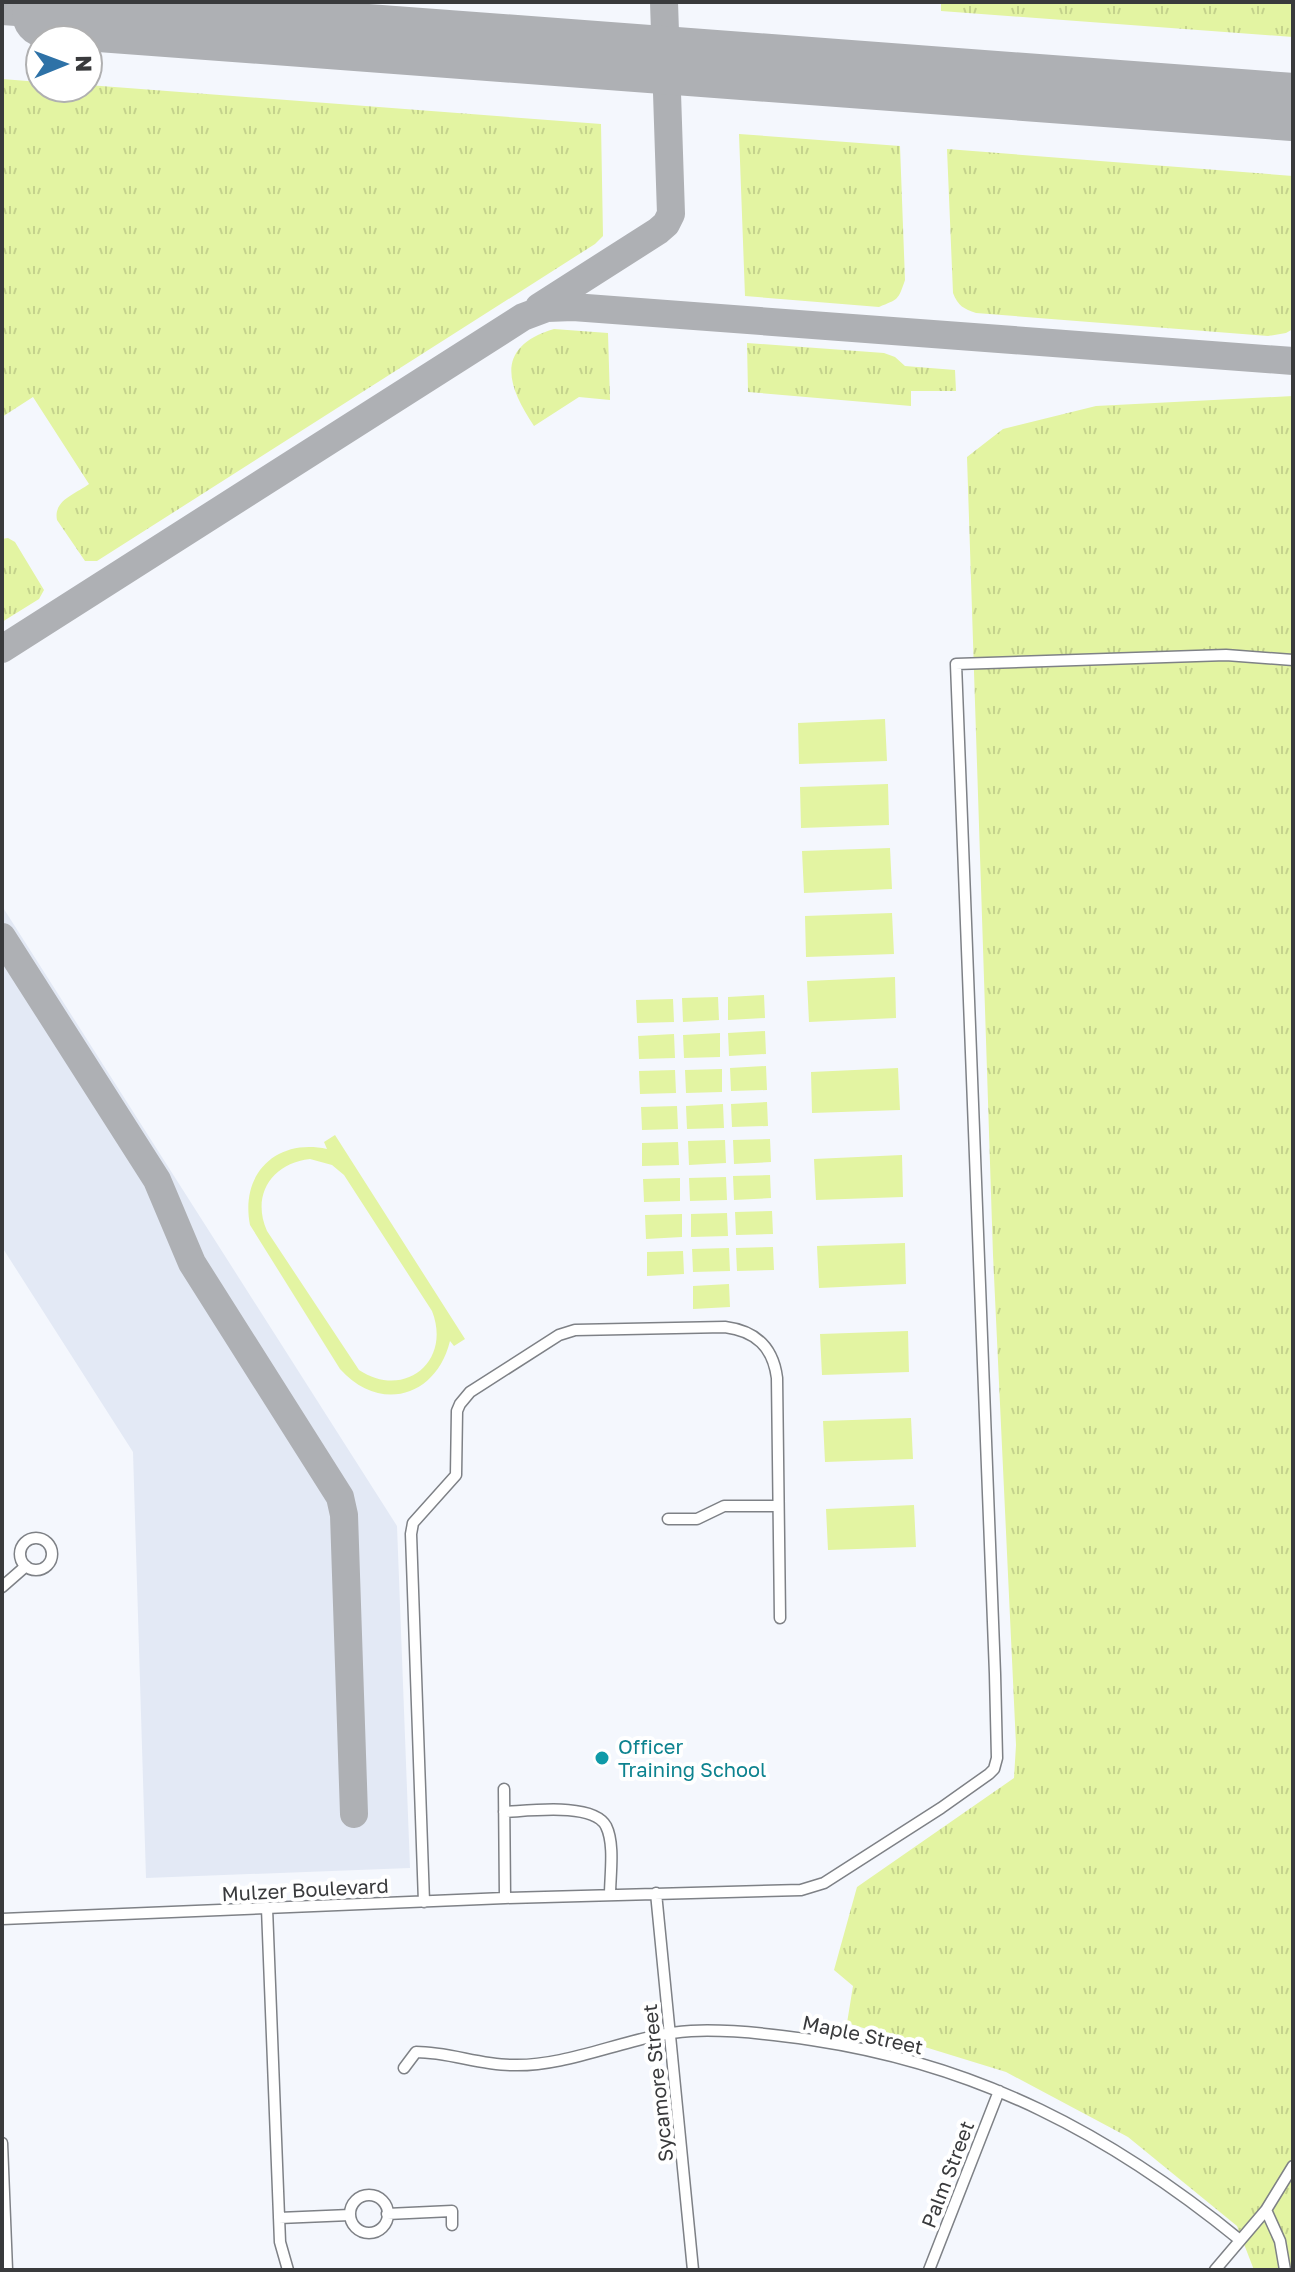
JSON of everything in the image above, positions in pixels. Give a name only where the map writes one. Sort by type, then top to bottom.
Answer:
[{"type":"street","name":"Mulzer Boulevard","points":[[2,1919],[505,1898],[790,1891],[815,1886],[941,1808],[989,1774],[996,1765],[956,664],[1226,655],[1293,660]]},
{"type":"street","points":[[424,1902],[411,1534],[413,1523],[456,1475],[456,1419],[464,1399],[488,1380],[568,1332],[737,1328],[757,1337],[776,1366],[780,1618]]},
{"type":"street","points":[[668,1519],[697,1519],[724,1506],[778,1506]]},
{"type":"street","points":[[2,1587],[26,1566]]},
{"type":"street","points":[[504,1789],[505,1898]]},
{"type":"street","points":[[504,1812],[577,1811],[598,1816],[606,1826],[609,1838],[610,1895]]},
{"type":"street","name":"Sycamore Street","points":[[656,1893],[693,2270]]},
{"type":"street","points":[[267,1908],[280,2242],[288,2270]]},
{"type":"street","name":"Maple Street","points":[[404,2068],[416,2052],[521,2065],[670,2034],[728,2031],[832,2043],[929,2066],[999,2091],[1059,2118],[1120,2152],[1172,2187],[1240,2240]]},
{"type":"street","name":"Palm Street","points":[[929,2270],[999,2091]]},
{"type":"street","points":[[2,2143],[7,2270]]},
{"type":"street","points":[[1215,2270],[1266,2210],[1293,2166]]},
{"type":"street","points":[[368,2195],[381,2200],[387,2214],[383,2227],[373,2232],[356,2228],[350,2215],[355,2201],[368,2195]]},
{"type":"street","points":[[1266,2210],[1280,2241],[1285,2270]]},
{"type":"street","points":[[387,2214],[452,2211],[452,2225]]},
{"type":"street","points":[[279,2218],[350,2215]]},
{"type":"shaded area","points":[[2,906],[397,1526],[410,1868],[146,1878],[133,1452],[2,1247]]},
{"type":"green space","points":[[941,2],[1293,2],[1293,37],[941,11]]},
{"type":"green space","points":[[2,79],[24,81],[24,104],[104,104],[104,86],[601,124],[603,236],[595,244],[97,561],[85,561],[57,520],[58,507],[62,502],[89,484],[33,397],[2,417]]},
{"type":"green space","points":[[739,134],[900,146],[905,280],[896,298],[879,307],[745,296]]},
{"type":"green space","points":[[947,149],[1293,176],[1293,329],[1268,336],[976,313],[965,308],[953,293]]},
{"type":"green space","points":[[554,329],[608,333],[610,400],[579,397],[534,426],[517,396],[511,369],[514,357],[522,346]]},
{"type":"green space","points":[[747,343],[884,353],[905,366],[955,370],[956,391],[911,391],[911,406],[748,392]]},
{"type":"green space","points":[[1293,396],[1293,2270],[1254,2270],[1237,2226],[1128,2137],[1006,2072],[847,2023],[853,1986],[834,1970],[857,1887],[1014,1778],[1016,1745],[993,1255],[967,457],[1003,429],[1096,406]]},
{"type":"green space","points":[[2,539],[15,542],[44,590],[39,599],[2,622]]},
{"type":"green space","points":[[885,719],[887,761],[799,764],[798,723]]},
{"type":"green space","points":[[888,784],[889,825],[801,828],[800,787]]},
{"type":"green space","points":[[890,848],[892,889],[804,893],[802,851]]},
{"type":"green space","points":[[892,913],[894,954],[806,957],[805,916]]},
{"type":"green space","points":[[895,977],[896,1018],[809,1022],[807,981]]},
{"type":"green space","points":[[764,995],[765,1018],[728,1020],[728,997]]},
{"type":"green space","points":[[718,997],[719,1020],[683,1022],[682,998]]},
{"type":"green space","points":[[673,999],[674,1022],[637,1023],[636,1000]]},
{"type":"green space","points":[[765,1031],[766,1054],[729,1056],[728,1033]]},
{"type":"green space","points":[[720,1033],[720,1057],[684,1058],[683,1035]]},
{"type":"green space","points":[[674,1034],[675,1058],[639,1059],[638,1036]]},
{"type":"green space","points":[[766,1066],[767,1090],[731,1091],[730,1068]]},
{"type":"green space","points":[[898,1068],[900,1110],[812,1113],[811,1072]]},
{"type":"green space","points":[[722,1069],[722,1092],[686,1093],[685,1070]]},
{"type":"green space","points":[[675,1070],[676,1093],[640,1094],[639,1071]]},
{"type":"green space","points":[[767,1102],[768,1126],[732,1127],[731,1104]]},
{"type":"green space","points":[[723,1104],[724,1128],[687,1129],[686,1106]]},
{"type":"green space","points":[[677,1106],[678,1129],[642,1130],[641,1107]]},
{"type":"green space","points":[[335,1135],[465,1339],[454,1346],[450,1341],[443,1360],[432,1376],[419,1387],[404,1393],[388,1395],[372,1391],[355,1383],[340,1369],[250,1225],[248,1207],[251,1190],[266,1164],[292,1149],[327,1149],[324,1142]],"holes":[[[310,1159],[332,1165],[344,1175],[432,1311],[436,1329],[430,1360],[420,1371],[407,1378],[392,1381],[359,1370],[267,1231],[262,1205],[268,1183],[275,1174],[285,1167]]]},
{"type":"green space","points":[[770,1139],[771,1162],[734,1164],[733,1140]]},
{"type":"green space","points":[[725,1140],[726,1163],[689,1165],[688,1141]]},
{"type":"green space","points":[[678,1142],[679,1165],[642,1166],[642,1143]]},
{"type":"green space","points":[[902,1155],[903,1197],[816,1200],[814,1159]]},
{"type":"green space","points":[[770,1175],[771,1198],[734,1200],[733,1176]]},
{"type":"green space","points":[[726,1177],[727,1200],[690,1201],[689,1178]]},
{"type":"green space","points":[[680,1178],[680,1201],[644,1202],[643,1179]]},
{"type":"green space","points":[[772,1211],[773,1234],[736,1235],[735,1212]]},
{"type":"green space","points":[[727,1213],[728,1236],[691,1237],[691,1214]]},
{"type":"green space","points":[[682,1214],[682,1237],[646,1239],[645,1215]]},
{"type":"green space","points":[[905,1243],[906,1284],[819,1288],[817,1246]]},
{"type":"green space","points":[[773,1247],[774,1270],[737,1271],[736,1248]]},
{"type":"green space","points":[[729,1248],[730,1271],[693,1272],[692,1249]]},
{"type":"green space","points":[[683,1251],[684,1274],[647,1276],[647,1252]]},
{"type":"green space","points":[[729,1284],[730,1307],[693,1309],[693,1286]]},
{"type":"green space","points":[[908,1331],[909,1372],[822,1375],[820,1334]]},
{"type":"green space","points":[[911,1418],[913,1459],[825,1462],[823,1421]]},
{"type":"green space","points":[[914,1505],[916,1547],[828,1550],[826,1509]]},
{"type":"taxiway","points":[[539,307],[658,231],[671,214],[664,2]]},
{"type":"taxiway","points":[[2,11],[46,14]]},
{"type":"taxiway","points":[[2,649],[523,317],[547,308],[573,307],[1293,361]]},
{"type":"taxiway","points":[[2,937],[157,1180],[192,1263],[340,1497],[344,1515],[354,1814]]},
{"type":"runway","points":[[46,14],[1293,107]]},
{"type":"place","name":"Officer Training School","points":[[602,1758]]}]
